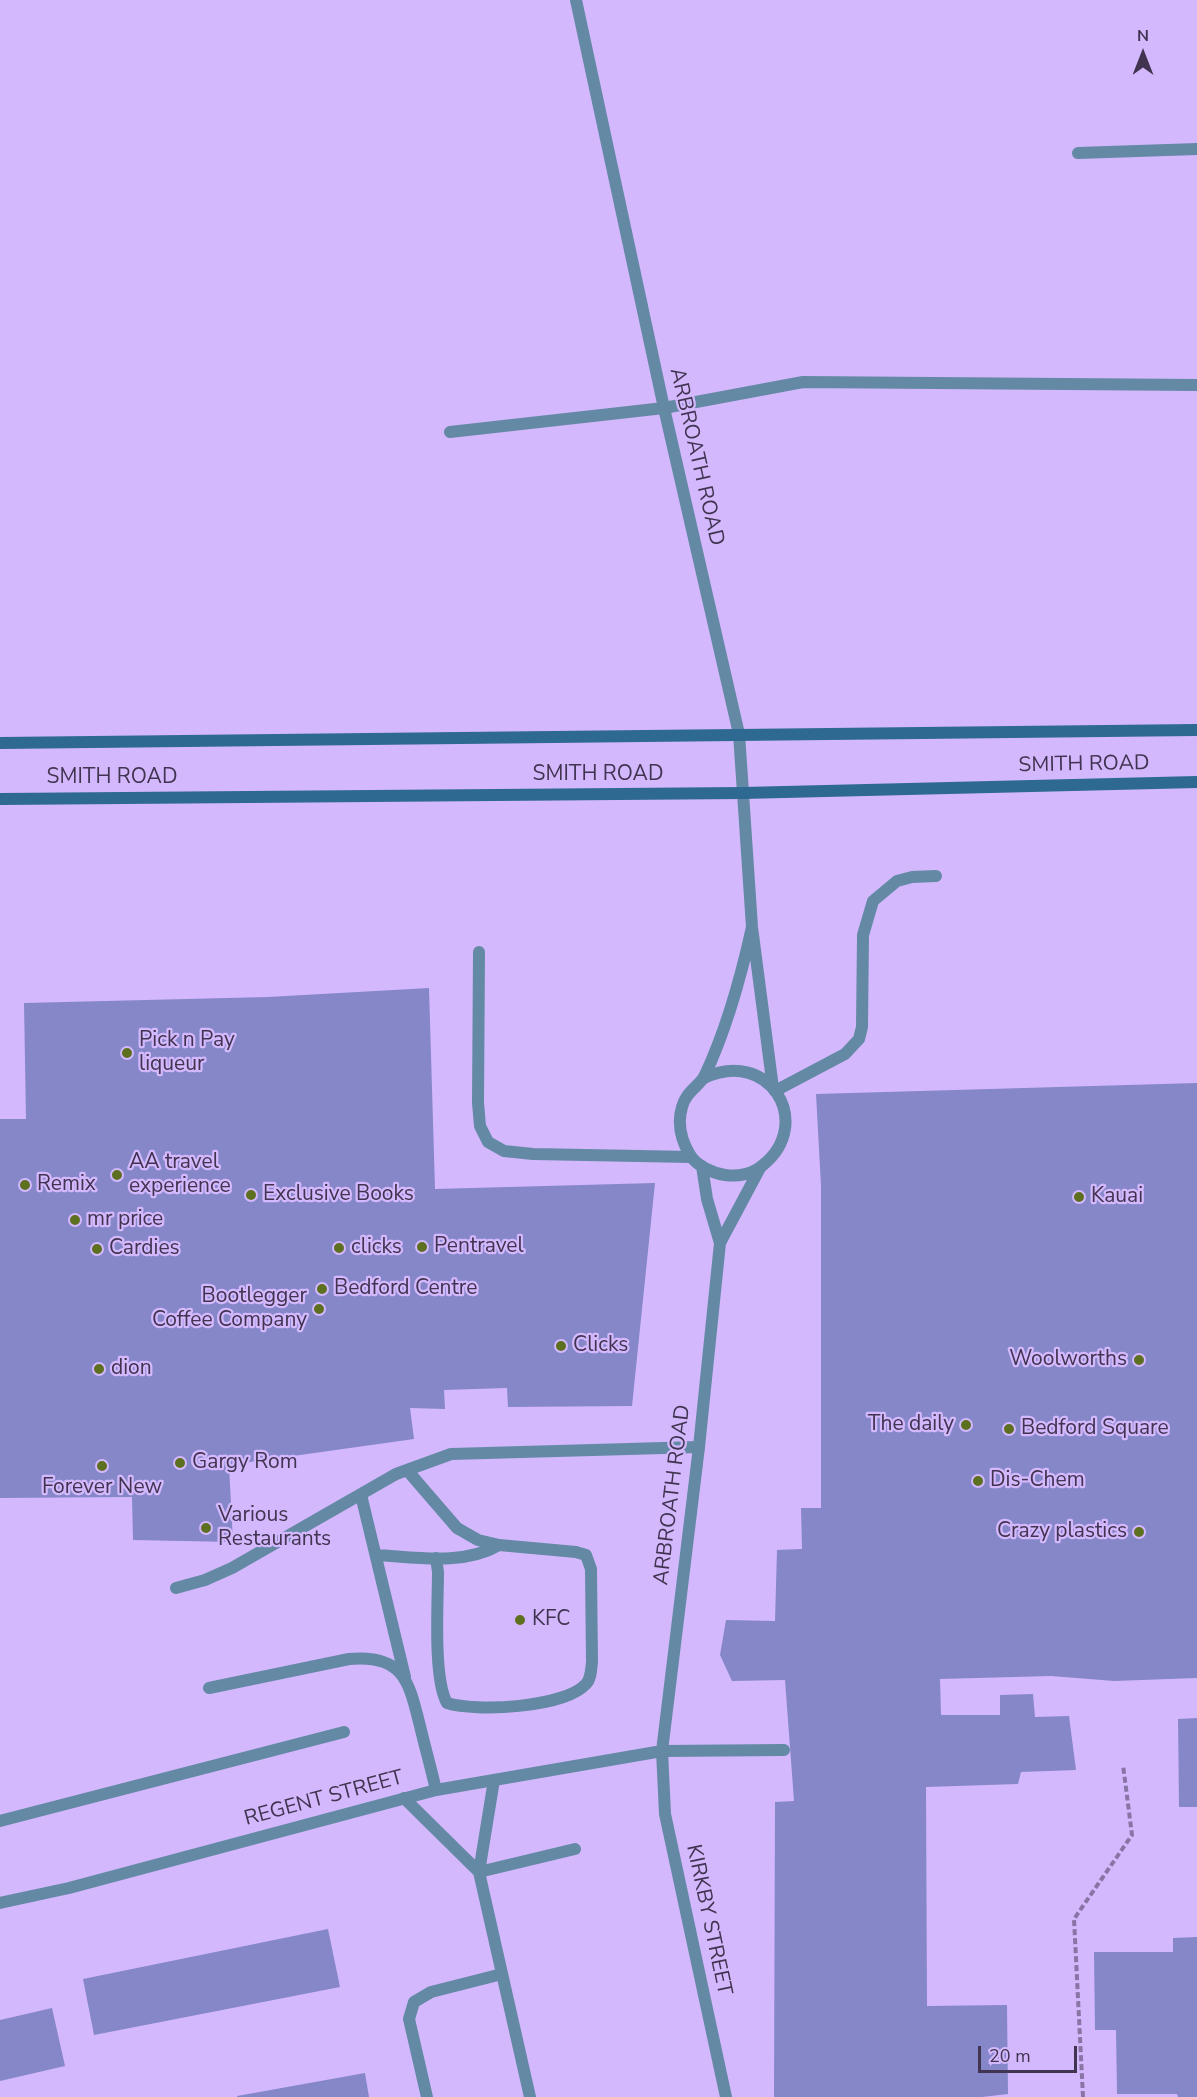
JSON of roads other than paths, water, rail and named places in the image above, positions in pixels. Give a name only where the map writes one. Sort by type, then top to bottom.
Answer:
[{"type":"main road","name":"SMITH ROAD","points":[[0,743],[1197,730]]},
{"type":"main road","name":"SMITH ROAD","points":[[0,798],[743,793],[1197,782]]},
{"type":"street","name":"ARBROATH ROAD","points":[[576,0],[664,408],[739,734],[752,927],[774,1089]]},
{"type":"street","points":[[1078,153],[1197,149]]},
{"type":"street","points":[[450,432],[664,408],[803,382],[1197,385]]},
{"type":"street","points":[[774,1089],[845,1054],[859,1040],[862,1027],[863,935],[873,901],[897,881],[912,877],[936,876]]},
{"type":"street","name":"ARBROATH ROAD","points":[[704,1078],[742,972],[752,927]]},
{"type":"street","points":[[478,952],[478,1103],[480,1126],[488,1142],[504,1151],[533,1154],[691,1157]]},
{"type":"street","points":[[733,1069],[747,1071],[761,1078],[774,1089],[784,1109],[786,1126],[782,1143],[773,1157],[760,1168],[746,1174],[731,1176],[716,1173],[691,1157],[682,1141],[679,1123],[682,1106],[690,1090],[704,1078],[718,1071],[733,1069]]},
{"type":"street","name":"ARBROATH ROAD","points":[[702,1166],[707,1199],[720,1243]]},
{"type":"street","name":"ARBROATH ROAD","points":[[662,1751],[699,1447],[720,1243],[760,1168]]},
{"type":"street","points":[[176,1588],[232,1569],[407,1470],[452,1454],[699,1447]]},
{"type":"street","points":[[407,1470],[457,1528],[478,1540],[499,1545],[576,1552],[586,1555],[589,1561],[592,1647],[591,1674],[586,1684],[572,1694],[548,1702],[484,1708],[447,1703],[442,1695],[439,1676],[436,1558]]},
{"type":"street","points":[[361,1495],[405,1677],[414,1701],[436,1790]]},
{"type":"street","points":[[376,1555],[436,1558],[474,1555],[499,1545]]},
{"type":"street","points":[[209,1688],[350,1659],[367,1658],[390,1665],[405,1677]]},
{"type":"street","points":[[0,1821],[344,1732]]},
{"type":"street","name":"REGENT STREET","points":[[0,1903],[69,1888],[436,1790],[662,1751],[784,1750]]},
{"type":"street","name":"KIRKBY STREET","points":[[662,1751],[665,1814],[726,2097]]},
{"type":"street","points":[[494,1780],[479,1872],[530,2097]]},
{"type":"street","points":[[404,1798],[479,1872]]},
{"type":"street","points":[[479,1872],[575,1849]]},
{"type":"street","points":[[427,2097],[409,2019],[414,2002],[431,1992],[502,1974]]},
{"type":"place","name":"Pick n Pay liqueur","points":[[127,1053]]},
{"type":"place","name":"AA travel experience","points":[[117,1175]]},
{"type":"place","name":"Remix","points":[[25,1185]]},
{"type":"place","name":"Exclusive Books","points":[[251,1195]]},
{"type":"place","name":"Kauai","points":[[1079,1197]]},
{"type":"place","name":"mr price","points":[[75,1220]]},
{"type":"place","name":"Pentravel","points":[[422,1247]]},
{"type":"place","name":"clicks","points":[[339,1248]]},
{"type":"place","name":"Cardies","points":[[97,1249]]},
{"type":"place","name":"Bedford Centre","points":[[322,1289]]},
{"type":"place","name":"Bootlegger Coffee Company","points":[[319,1309]]},
{"type":"place","name":"Clicks","points":[[561,1346]]},
{"type":"place","name":"Woolworths","points":[[1139,1360]]},
{"type":"place","name":"dion","points":[[99,1369]]},
{"type":"place","name":"The daily","points":[[966,1425]]},
{"type":"place","name":"Bedford Square","points":[[1009,1429]]},
{"type":"place","name":"Gargy Rom","points":[[180,1463]]},
{"type":"place","name":"Forever New","points":[[102,1466]]},
{"type":"place","name":"Dis-Chem","points":[[978,1481]]},
{"type":"place","name":"Various Restaurants","points":[[206,1528]]},
{"type":"place","name":"Crazy plastics","points":[[1139,1532]]},
{"type":"place","name":"KFC","points":[[520,1620]]}]
